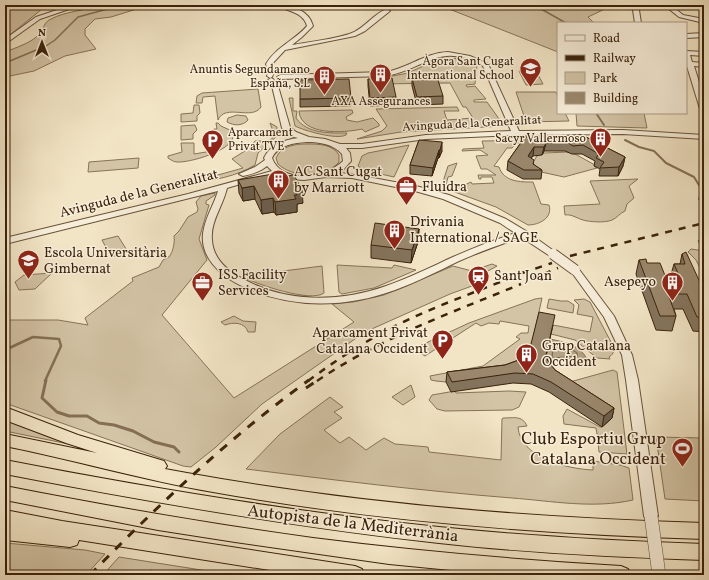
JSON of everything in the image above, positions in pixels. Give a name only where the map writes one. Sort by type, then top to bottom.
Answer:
[{"type":"highway","points":[[5,413],[87,444],[166,469],[255,488],[344,504]]},
{"type":"highway","points":[[5,440],[205,484],[344,504],[486,519],[704,526]]},
{"type":"highway","name":"Autopista de la Mediterrània","points":[[5,467],[197,503],[408,533],[517,543],[704,552]]},
{"type":"highway","name":"Autopista de la Mediterrània","points":[[5,492],[151,521],[351,551],[501,567],[621,575]]},
{"type":"highway","points":[[5,518],[62,529],[355,575]]},
{"type":"highway","points":[[647,523],[704,531]]},
{"type":"highway","points":[[5,532],[54,537],[196,557],[271,563]]},
{"type":"street","points":[[5,42],[38,18],[78,5]]},
{"type":"street","points":[[279,5],[304,15],[310,23],[310,26],[303,34],[275,55],[270,64],[275,78],[286,128],[293,134],[310,140]]},
{"type":"street","points":[[631,5],[636,10],[638,22]]},
{"type":"street","points":[[667,5],[671,10],[681,16],[704,21]]},
{"type":"street","points":[[281,49],[359,33],[377,17],[387,11]]},
{"type":"street","points":[[687,36],[704,35]]},
{"type":"street","points":[[292,42],[302,44]]},
{"type":"street","points":[[687,53],[704,54]]},
{"type":"street","points":[[275,78],[386,74],[401,71],[434,56],[447,54],[471,58],[486,65],[516,133]]},
{"type":"street","points":[[687,56],[704,109]]},
{"type":"street","points":[[690,64],[704,64]]},
{"type":"street","points":[[695,79],[704,79]]},
{"type":"street","points":[[286,128],[282,138],[269,155],[268,162],[272,168],[280,173],[303,178],[328,174],[352,176],[416,189],[446,197],[503,221],[523,232],[575,270],[606,310],[627,355],[632,380],[647,523],[659,575]]},
{"type":"street","name":"Avinguda de la Generalitat","points":[[310,140],[328,142],[338,146],[362,146],[426,137],[516,133],[623,132],[704,137]]},
{"type":"street","points":[[276,147],[289,142],[310,140]]},
{"type":"street","points":[[328,174],[342,168],[347,161],[347,155],[338,146]]},
{"type":"street","name":"Avinguda de la Generalitat","points":[[347,155],[362,146]]},
{"type":"street","name":"Avinguda de la Generalitat","points":[[5,236],[210,184],[255,170],[268,162]]},
{"type":"street","points":[[342,168],[352,176]]},
{"type":"street","name":"Avinguda de la Generalitat","points":[[5,241],[267,174],[280,173]]},
{"type":"street","points":[[224,186],[207,232],[208,245],[213,259],[224,271],[246,285],[268,294],[295,299],[332,301],[372,294],[390,288],[458,258],[523,232]]},
{"type":"green space","points":[[5,5],[47,5],[5,39]]},
{"type":"green space","points":[[101,5],[156,5],[140,8],[111,17],[95,19],[85,29],[85,35],[96,49],[65,56],[34,71],[5,77],[5,52],[33,39],[40,33],[47,22],[57,16]]},
{"type":"green space","points":[[439,5],[596,5],[607,8],[588,17],[593,22],[557,22],[557,52]]},
{"type":"green space","points":[[441,58],[464,59],[477,65],[475,84],[466,85],[467,87],[475,86],[486,99],[474,100],[474,102],[487,102],[502,123],[502,126],[401,132],[357,139],[382,131],[387,126],[376,109],[457,107],[459,111],[444,111],[447,120],[473,118],[466,107],[463,107],[450,83],[379,84],[388,80],[387,77],[408,73]]},
{"type":"green space","points":[[519,71],[536,71],[543,84],[526,85]]},
{"type":"green space","points":[[258,89],[261,107],[257,111],[251,113],[226,113],[221,115],[218,120],[215,96],[203,97],[202,103],[196,103],[197,96],[202,93]]},
{"type":"green space","points":[[516,92],[556,92],[557,114],[566,114],[569,121],[526,122]]},
{"type":"green space","points":[[289,98],[293,98],[293,111],[297,111],[296,118],[306,127],[319,132],[347,133],[346,135],[329,136],[295,126]]},
{"type":"green space","points":[[194,105],[199,105],[200,113],[197,116],[197,121],[181,122],[181,114],[193,113]]},
{"type":"green space","points":[[352,110],[353,113],[346,117],[347,120],[357,122],[373,118],[379,126],[365,132],[362,129],[335,132],[324,131],[307,125],[302,119],[299,111]]},
{"type":"green space","points":[[576,114],[644,114],[647,128],[577,126]]},
{"type":"green space","points":[[237,115],[246,116],[248,120],[238,125],[227,122],[228,118]]},
{"type":"green space","points":[[216,123],[233,132],[231,142],[225,147],[209,155],[183,162],[172,161],[168,158],[168,156],[182,152],[181,143],[194,143],[194,154],[212,151],[212,147],[215,147],[214,129],[217,129]]},
{"type":"green space","points":[[270,123],[277,127],[277,136],[258,153],[255,165],[241,172],[225,177],[193,182],[243,168],[232,159],[248,149],[255,141],[268,141],[272,139],[273,131]]},
{"type":"green space","points":[[195,125],[197,130],[193,134],[193,139],[181,140],[181,126]]},
{"type":"green space","points":[[546,140],[517,143],[512,148],[507,148],[494,166],[499,167],[505,176],[513,180],[533,182],[541,204],[549,205],[550,210],[547,217],[541,222],[528,225],[496,207],[452,191],[471,182],[472,184],[494,183],[492,177],[481,177],[481,179],[479,179],[478,175],[496,175],[487,169],[481,169],[476,156],[488,155],[480,150],[462,151],[463,149],[484,148],[482,141]]},
{"type":"green space","points":[[297,144],[320,145],[333,149],[339,155],[339,162],[326,171],[309,174],[292,172],[284,169],[278,164],[276,158],[285,148]]},
{"type":"green space","points":[[409,145],[394,177],[363,170],[358,166],[362,156],[368,153]]},
{"type":"green space","points":[[568,152],[575,154],[595,165],[594,166],[597,168],[564,177],[532,170],[530,167],[537,156],[544,153]]},
{"type":"green space","points":[[139,158],[138,168],[88,172],[89,162]]},
{"type":"green space","points":[[457,163],[452,176],[448,177],[445,189],[441,188],[448,166]]},
{"type":"green space","points":[[638,179],[629,186],[634,198],[627,204],[625,211],[614,219],[606,222],[593,222],[570,215],[565,215],[564,206],[600,204],[590,181]]},
{"type":"green space","points":[[215,193],[215,195],[206,201],[206,204],[209,205],[199,239],[207,260],[162,315],[234,398],[354,322],[332,304],[353,302],[384,295],[453,266],[472,271],[492,264],[497,266],[479,276],[483,282],[450,294],[365,332],[262,404],[216,447],[191,467],[183,466],[5,403],[5,320],[58,320],[88,325],[85,318],[133,281],[132,278],[159,267],[163,260],[169,257],[172,252],[174,236],[188,217],[197,212],[198,209],[196,202],[201,196]]},
{"type":"green space","points":[[118,236],[128,252],[111,257],[102,240]]},
{"type":"green space","points":[[691,249],[704,251],[704,271],[701,270],[696,260],[688,252]]},
{"type":"green space","points":[[337,265],[392,268],[394,265],[416,270],[374,288],[342,294],[339,292]]},
{"type":"green space","points":[[322,266],[324,293],[317,295],[308,296],[296,294],[259,284],[243,277],[266,270],[268,273]]},
{"type":"green space","points":[[52,273],[35,289],[19,290],[15,282],[24,275]]},
{"type":"green space","points":[[542,298],[529,357],[517,370],[503,375],[446,382],[431,380],[430,376],[483,366],[520,339],[516,337],[521,333],[528,333],[529,326],[500,321],[499,324],[489,323],[481,326],[476,323],[425,356],[413,349],[469,323],[535,299]]},
{"type":"green space","points":[[549,299],[568,301],[574,305],[573,313],[547,308]]},
{"type":"green space","points":[[584,299],[590,302],[612,344],[614,351],[609,357],[610,359],[597,358],[575,340],[551,334],[553,325],[590,332],[593,317],[577,314],[579,305],[574,300]]},
{"type":"green space","points":[[234,316],[243,321],[256,322],[255,332],[248,332],[242,325],[232,323],[225,325],[221,322]]},
{"type":"green space","points":[[613,370],[617,372],[627,454],[599,452],[598,442],[601,442],[601,435],[597,434],[596,428],[564,424],[563,416],[567,409],[602,427],[559,385]]},
{"type":"green space","points":[[411,385],[415,397],[403,405],[392,397]]},
{"type":"green space","points":[[455,391],[456,393],[509,391],[526,392],[519,407],[512,410],[445,411],[437,409],[429,400],[432,395]]},
{"type":"green space","points":[[330,397],[343,407],[334,412],[342,418],[324,430],[340,443],[349,437],[366,450],[384,438],[395,444],[428,447],[429,452],[501,460],[502,419],[514,418],[523,420],[527,426],[518,427],[521,438],[527,447],[547,460],[571,467],[593,470],[593,461],[620,465],[629,468],[633,500],[603,504],[557,502],[412,489],[246,469],[280,434]]},
{"type":"green space","points":[[5,418],[83,447],[5,431]]},
{"type":"green space","name":"Club Esportiu Grup Catalana Occident","points":[[656,437],[704,438],[704,501],[665,499]]},
{"type":"green space","points":[[5,543],[85,550],[105,554],[86,575],[5,575]]},
{"type":"green space","points":[[119,557],[233,575],[103,575]]},
{"type":"water","points":[[550,339],[576,347],[587,359],[545,362]]},
{"type":"building","points":[[437,77],[443,96],[417,97],[412,78]]},
{"type":"building","points":[[392,78],[396,97],[370,98],[368,79]]},
{"type":"building","points":[[349,79],[351,98],[300,99],[300,80]]},
{"type":"building","points":[[582,135],[625,157],[619,167],[600,168],[604,162],[596,158],[599,154],[583,145],[573,146],[567,142],[546,143],[544,147],[534,147],[528,156],[534,160],[533,164],[542,170],[524,170],[508,161],[525,137]]},
{"type":"building","points":[[419,140],[442,142],[433,168],[410,165]]},
{"type":"building","points":[[279,173],[281,177],[294,175],[302,190],[295,191],[297,195],[294,195],[296,199],[275,202],[273,198],[261,200],[254,186],[242,188],[238,180]]},
{"type":"building","points":[[375,223],[419,229],[412,250],[371,245]]},
{"type":"building","points":[[686,252],[704,291],[704,317],[697,317],[687,294],[668,294],[676,316],[660,316],[639,260],[646,259],[647,263],[660,263],[666,278],[680,278],[674,264],[685,264],[682,254]]},
{"type":"building","points":[[539,312],[555,315],[546,355],[548,361],[555,370],[614,408],[604,416],[551,382],[533,374],[515,373],[452,382],[447,372],[505,365],[519,360],[529,352]]},
{"type":"waterway","points":[[5,63],[46,46],[55,40],[78,17],[122,5]]},
{"type":"waterway","points":[[534,5],[564,22]]},
{"type":"waterway","points":[[597,114],[604,125]]},
{"type":"waterway","points":[[625,140],[639,147],[654,151],[666,163],[694,177],[702,190],[699,199]]},
{"type":"waterway","points":[[699,241],[704,250]]},
{"type":"waterway","points":[[5,350],[33,337],[59,339],[61,346],[45,381]]},
{"type":"waterway","points":[[46,380],[42,398],[57,412],[69,416],[87,416],[99,423],[114,425],[133,431],[154,442],[174,447],[179,452]]},
{"type":"waterway","points":[[150,575],[151,571]]},
{"type":"railway","points":[[570,256],[704,223]]},
{"type":"railway","points":[[522,273],[552,263]]},
{"type":"railway","points":[[531,279],[558,268]]},
{"type":"railway","points":[[308,381],[372,338],[395,326],[438,306],[513,277]]},
{"type":"railway","points":[[317,381],[366,352],[416,327],[521,284]]},
{"type":"railway","points":[[90,575],[168,498],[223,448],[309,380]]},
{"type":"railway","points":[[306,388],[318,380]]},
{"type":"place","name":"Àgora Sant Cugat International School","points":[[530,88]]},
{"type":"place","name":"AXA Assegurances","points":[[381,94]]},
{"type":"place","name":"Anuntis Segundamano España, S.L","points":[[325,96]]},
{"type":"place","name":"Sacyr Vallermoso","points":[[601,158]]},
{"type":"place","name":"Aparcament Privat TVE","points":[[213,160]]},
{"type":"place","name":"AC Sant Cugat by Marriott","points":[[279,200]]},
{"type":"place","name":"Fluidra","points":[[407,206]]},
{"type":"place","name":"Drivania International / SAGE","points":[[394,250]]},
{"type":"place","name":"Escola Universitària Gimbernat","points":[[29,280]]},
{"type":"place","name":"Sant Joan","points":[[478,296]]},
{"type":"place","name":"ISS Facility Services","points":[[202,302]]},
{"type":"place","name":"Asepeyo","points":[[672,302]]},
{"type":"place","name":"Aparcament Privat Catalana Occident","points":[[443,360]]},
{"type":"place","name":"Grup Catalana Occident","points":[[527,374]]},
{"type":"place","name":"Club Esportiu Grup Catalana Occident","points":[[682,468]]}]
